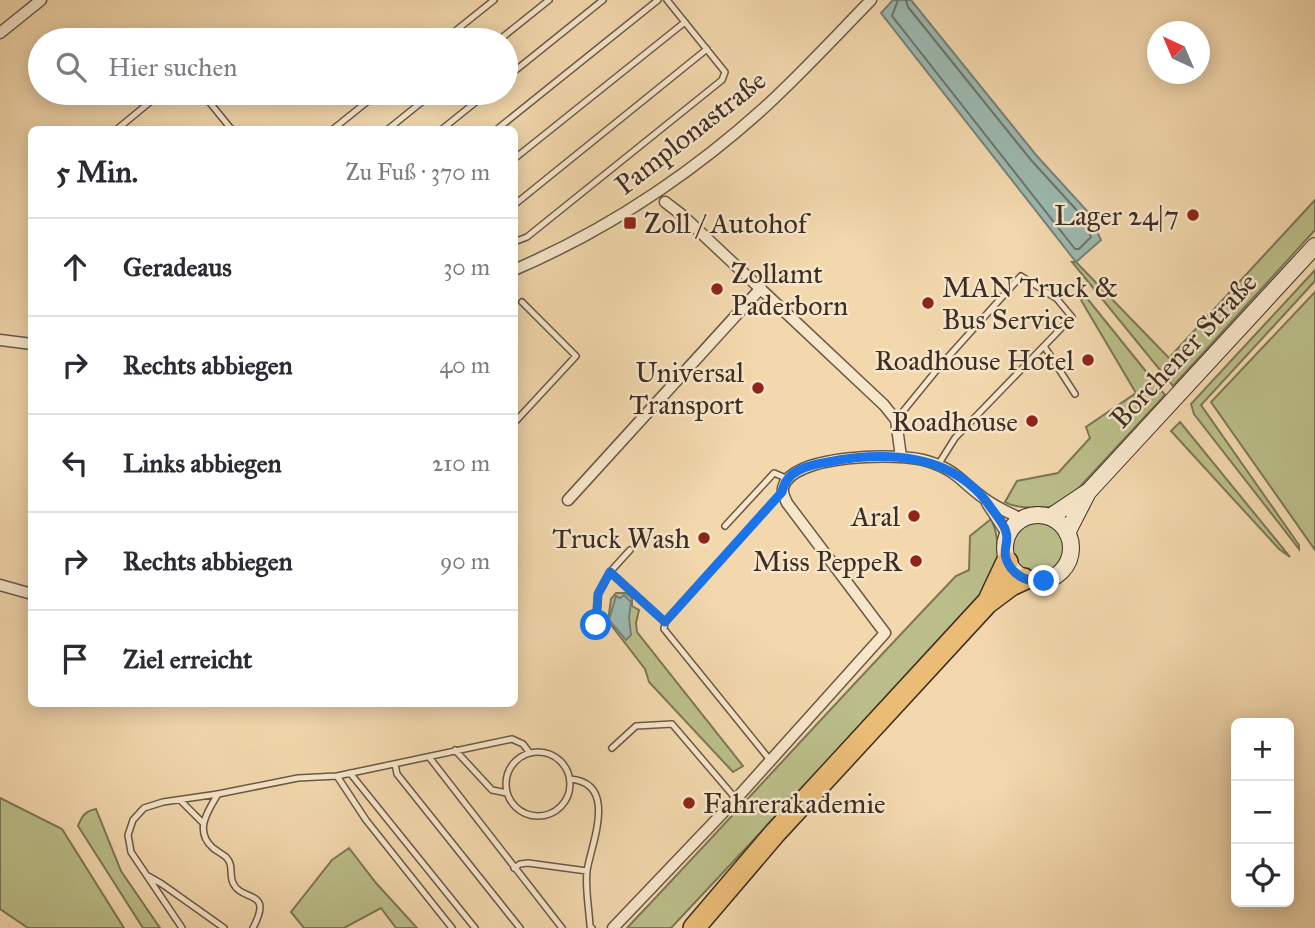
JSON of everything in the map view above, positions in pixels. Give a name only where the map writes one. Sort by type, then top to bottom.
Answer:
[{"type":"highway","points":[[987,603],[1007,562]]},
{"type":"highway","points":[[694,928],[775,832],[987,603],[1024,579]]},
{"type":"highway","points":[[678,928],[775,832]]},
{"type":"main road","name":"Borchener Straße","points":[[1050,517],[1089,491],[1315,246]]},
{"type":"main road","name":"Borchener Straße","points":[[1067,533],[1089,491]]},
{"type":"main road","points":[[1031,516],[1050,517],[1067,533],[1071,553],[1062,571],[1044,581],[1024,579],[1011,569],[1007,562],[1004,548],[1007,534],[1022,519],[1031,516]]},
{"type":"street","points":[[0,33],[41,0]]},
{"type":"street","name":"Pamplonastraße","points":[[518,268],[560,249],[618,216],[659,191],[698,162],[766,106],[871,0]]},
{"type":"street","points":[[665,202],[761,288],[896,420],[901,457]]},
{"type":"street","points":[[568,500],[761,288]]},
{"type":"street","points":[[0,340],[28,344]]},
{"type":"street","points":[[613,928],[736,799],[885,633],[787,503],[782,492],[788,479],[805,466],[838,460],[901,457],[925,460],[956,473],[984,498],[1022,519]]},
{"type":"street","points":[[984,498],[1007,534]]},
{"type":"street","points":[[0,585],[28,593]]},
{"type":"lane","points":[[459,28],[494,0]]},
{"type":"lane","points":[[514,28],[549,0]]},
{"type":"lane","points":[[518,68],[603,0]]},
{"type":"lane","points":[[501,126],[658,0]]},
{"type":"lane","points":[[518,240],[527,237],[722,80],[725,72],[667,0]]},
{"type":"lane","points":[[518,156],[685,22]]},
{"type":"lane","points":[[518,202],[707,49]]},
{"type":"lane","points":[[121,126],[146,105]]},
{"type":"lane","points":[[212,105],[229,126]]},
{"type":"lane","points":[[337,126],[363,105]]},
{"type":"lane","points":[[392,126],[418,105]]},
{"type":"lane","points":[[446,126],[472,105]]},
{"type":"lane","points":[[896,420],[940,366],[1021,276],[1056,299],[1072,317],[956,438],[938,465]]},
{"type":"lane","points":[[518,419],[576,356],[522,302]]},
{"type":"lane","points":[[1044,345],[1075,394]]},
{"type":"lane","points":[[725,526],[774,473],[788,479]]},
{"type":"lane","points":[[770,760],[664,629],[665,622],[782,492]]},
{"type":"lane","points":[[596,625],[598,594],[610,572],[630,550]]},
{"type":"lane","points":[[610,572],[665,622]]},
{"type":"lane","points":[[612,748],[636,726],[672,724],[736,799]]},
{"type":"lane","points":[[182,928],[131,852],[128,835],[133,820],[144,808],[298,778],[350,774],[512,739],[523,744],[529,752]]},
{"type":"lane","points":[[455,750],[492,790],[507,793]]},
{"type":"lane","points":[[543,751],[557,757],[567,768],[570,779],[570,789],[565,802],[547,815],[533,816],[519,810],[507,793],[506,778],[512,765],[529,752],[543,751]]},
{"type":"lane","points":[[429,757],[562,928]]},
{"type":"lane","points":[[395,764],[397,775],[520,928]]},
{"type":"lane","points":[[350,774],[475,928]]},
{"type":"lane","points":[[337,776],[366,820],[452,928]]},
{"type":"lane","points":[[570,779],[586,783],[598,803],[600,825],[587,871],[590,927]]},
{"type":"lane","points":[[218,794],[203,822],[203,834],[207,841],[228,859],[232,867],[233,882],[256,898],[260,904],[260,912],[253,928]]},
{"type":"lane","points":[[180,800],[203,822]]},
{"type":"lane","points":[[514,868],[520,863],[528,863],[587,871]]},
{"type":"lane","points":[[148,876],[224,928]]},
{"type":"green space","points":[[1315,200],[1315,230],[1173,386],[1072,262],[1076,262],[1169,358]]},
{"type":"green space","points":[[1315,270],[1315,281],[1201,405],[1299,545],[1299,549],[1194,414],[1191,404]]},
{"type":"green space","points":[[1315,292],[1315,550],[1211,402]]},
{"type":"green space","points":[[1086,297],[1165,395],[1065,501],[1041,508],[1010,504],[1005,502],[1017,481],[1058,473],[1090,438],[1086,427],[1136,393],[1081,300]]},
{"type":"green space","points":[[1180,422],[1290,557],[1279,549],[1171,431]]},
{"type":"green space","points":[[991,519],[997,540],[996,569],[990,584],[970,609],[671,928],[627,928],[956,576],[969,570],[970,536]]},
{"type":"green space","points":[[1038,522],[1048,524],[1056,530],[1062,538],[1062,558],[1056,566],[1048,572],[1038,574],[1028,572],[1020,566],[1014,558],[1012,548],[1014,538],[1020,530],[1028,524]]},
{"type":"green space","points":[[616,593],[626,593],[632,598],[632,606],[639,610],[637,632],[743,766],[733,772],[649,682],[645,669],[608,621],[611,599]]},
{"type":"green space","points":[[0,798],[62,829],[124,928],[28,928],[0,909]]},
{"type":"green space","points":[[96,809],[121,871],[160,928],[143,928],[78,826],[84,814]]},
{"type":"green space","points":[[349,848],[417,928],[396,928],[381,908],[344,928],[304,928],[291,912],[332,860]]},
{"type":"water","points":[[893,0],[911,0],[1036,155],[1088,212],[1101,240],[1076,262],[881,13]]},
{"type":"water","points":[[624,595],[631,602],[631,635],[626,640],[609,620],[616,596],[620,598]]},
{"type":"place","name":"Lager 24|7","points":[[1193,215]]},
{"type":"place","name":"Zoll / Autohof","points":[[630,223]]},
{"type":"place","name":"Zollamt Paderborn","points":[[717,289]]},
{"type":"place","name":"MAN Truck & Bus Service","points":[[928,303]]},
{"type":"place","name":"Roadhouse Hotel","points":[[1088,360]]},
{"type":"place","name":"Universal Transport","points":[[758,388]]},
{"type":"place","name":"Roadhouse","points":[[1032,421]]},
{"type":"place","name":"Aral","points":[[914,516]]},
{"type":"place","name":"Truck Wash","points":[[704,538]]},
{"type":"place","name":"Miss PeppeR","points":[[916,561]]},
{"type":"place","name":"Fahrerakademie","points":[[689,803]]},
{"type":"route","points":[[596,625],[598,594],[610,572],[665,622],[782,492],[788,479],[805,466],[838,460],[907,457],[925,460],[956,473],[984,498],[1007,534],[1004,548],[1011,569],[1024,579],[1044,581]]}]
